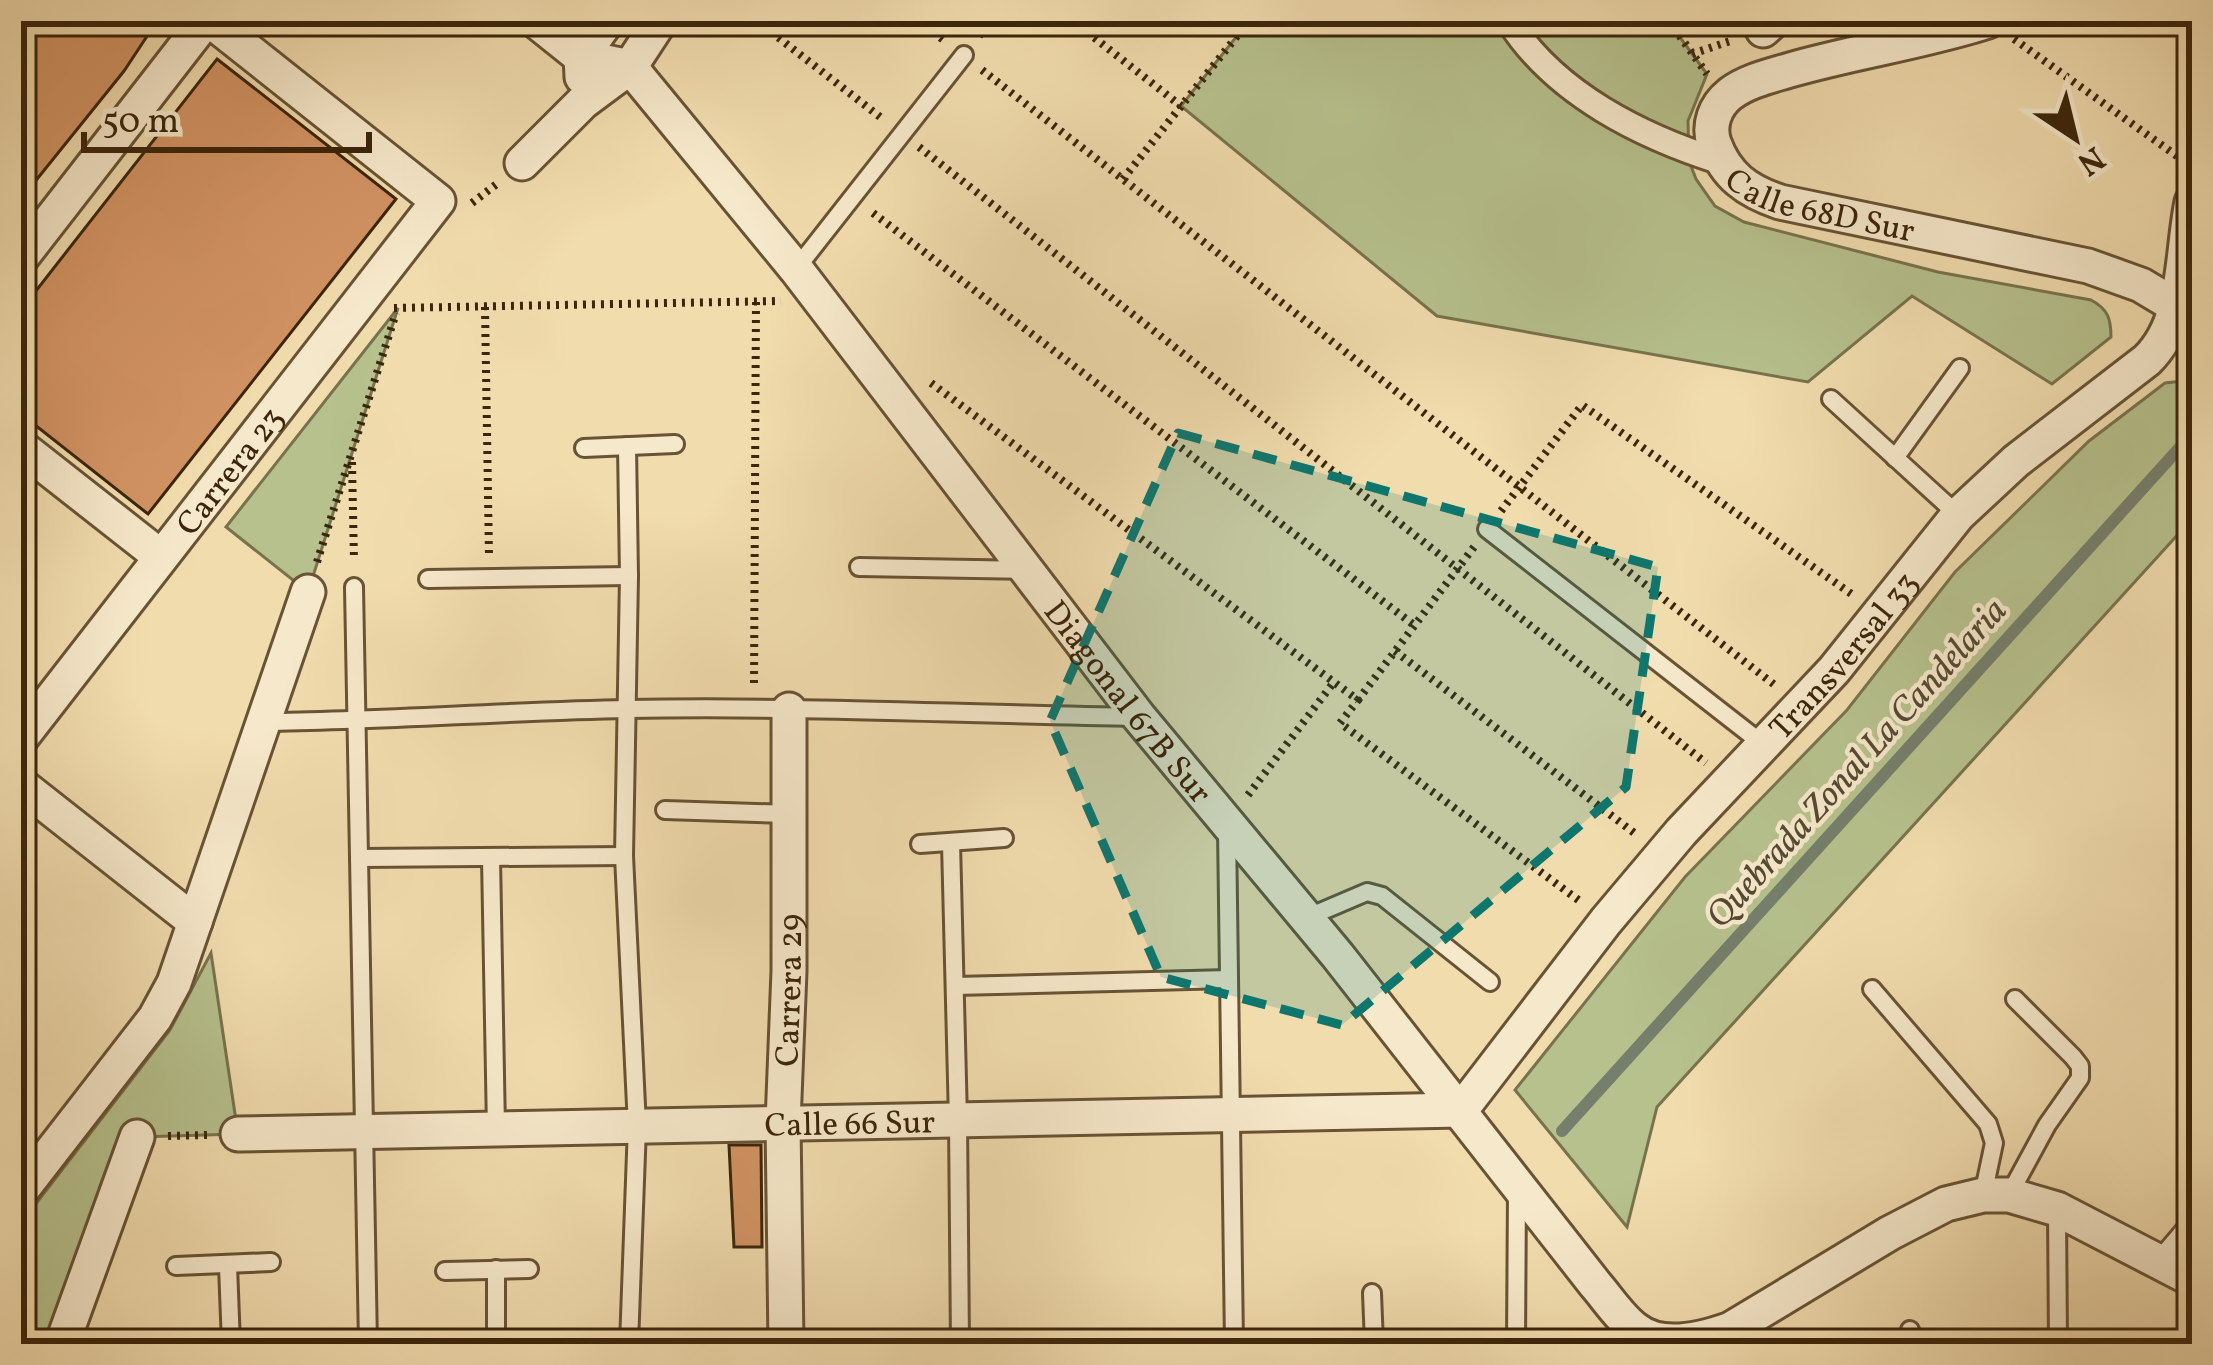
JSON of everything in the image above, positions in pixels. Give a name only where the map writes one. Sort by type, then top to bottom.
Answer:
[{"type":"street","points":[[21,258],[208,21],[438,201]]},
{"type":"street","points":[[536,21],[581,57],[630,67]]},
{"type":"street","points":[[583,102],[581,57],[607,21]]},
{"type":"street","points":[[522,163],[583,102],[630,67],[660,21]]},
{"type":"street","name":"Calle 68D Sur","points":[[1509,21],[1549,70],[1597,106],[1654,136],[1722,162],[1750,190],[1780,202],[2088,266],[2141,284],[2185,311]]},
{"type":"street","points":[[1722,162],[1712,120],[1725,99],[1750,83],[1988,21]]},
{"type":"street","name":"Diagonal 67B Sur","points":[[630,67],[796,269],[1139,718],[1461,1110],[1637,1338]]},
{"type":"street","name":"Carrera 23","points":[[21,738],[438,201]]},
{"type":"street","name":"Transversal 33","points":[[1461,1110],[1606,921],[1801,706],[1958,515],[2016,460],[2162,345],[2185,311],[2185,238],[2192,202]]},
{"type":"street","points":[[21,448],[161,557]]},
{"type":"street","points":[[21,1192],[155,1018],[174,983],[308,592]]},
{"type":"street","name":"Carrera 29","points":[[786,1344],[783,1123],[789,971],[789,710]]},
{"type":"street","points":[[21,785],[195,922]]},
{"type":"street","name":"Calle 66 Sur","points":[[238,1134],[1461,1110]]},
{"type":"street","points":[[62,1344],[137,1137]]},
{"type":"street","points":[[1637,1338],[1682,1341],[1731,1329],[1946,1204],[1996,1195],[2057,1209],[2192,1279]]},
{"type":"lane","points":[[796,269],[964,56]]},
{"type":"lane","points":[[1895,458],[1960,368]]},
{"type":"lane","points":[[1832,399],[1958,515]]},
{"type":"lane","points":[[584,448],[675,444]]},
{"type":"lane","points":[[627,446],[623,856],[637,1126],[628,1344]]},
{"type":"lane","points":[[1487,529],[1764,745]]},
{"type":"lane","points":[[859,567],[1028,570]]},
{"type":"lane","points":[[428,579],[629,576]]},
{"type":"lane","points":[[354,587],[368,1344]]},
{"type":"lane","points":[[263,722],[625,709],[1139,718]]},
{"type":"lane","points":[[665,810],[789,814]]},
{"type":"lane","points":[[1227,822],[1234,1344]]},
{"type":"lane","points":[[920,844],[1004,838]]},
{"type":"lane","points":[[951,843],[960,1344]]},
{"type":"lane","points":[[359,858],[623,856]]},
{"type":"lane","points":[[491,858],[496,1129]]},
{"type":"lane","points":[[1306,918],[1367,892],[1382,896],[1490,982]]},
{"type":"lane","points":[[955,986],[1229,979]]},
{"type":"lane","points":[[1872,989],[1988,1124],[1994,1143],[1996,1195]]},
{"type":"lane","points":[[1996,1195],[2080,1078],[2080,1066],[2014,999]]},
{"type":"lane","points":[[1516,1344],[1517,1183]]},
{"type":"lane","points":[[2057,1209],[2058,1344]]},
{"type":"lane","points":[[2158,1261],[2192,1221]]},
{"type":"lane","points":[[176,1266],[271,1262]]},
{"type":"lane","points":[[228,1266],[230,1344]]},
{"type":"lane","points":[[496,1269],[496,1344]]},
{"type":"lane","points":[[445,1271],[529,1269]]},
{"type":"lane","points":[[1372,1294],[1374,1344]]},
{"type":"path","points":[[757,21],[1730,781]]},
{"type":"path","points":[[919,21],[1801,706]]},
{"type":"path","points":[[1072,21],[1181,106]]},
{"type":"path","points":[[1225,21],[1240,32]]},
{"type":"path","points":[[1123,179],[1249,21]]},
{"type":"path","points":[[1669,21],[1725,99]]},
{"type":"path","points":[[1988,21],[2192,168]]},
{"type":"path","points":[[438,201],[476,202],[522,163]]},
{"type":"path","points":[[853,197],[1414,626]]},
{"type":"path","points":[[353,310],[820,300]]},
{"type":"path","points":[[754,709],[756,301]]},
{"type":"path","points":[[485,307],[490,578]]},
{"type":"path","points":[[308,592],[398,308]]},
{"type":"path","points":[[915,371],[1358,700],[1340,723],[1606,921]]},
{"type":"path","points":[[1582,405],[1879,613]]},
{"type":"path","points":[[352,454],[354,587]]},
{"type":"path","points":[[1395,651],[1662,854]]},
{"type":"path","points":[[1227,822],[1334,682]]},
{"type":"highlighted area","points":[[1178,433],[1658,567],[1626,787],[1342,1025],[1161,977],[1050,721]]},
{"type":"green space","points":[[1249,21],[1668,21],[1707,74],[1688,121],[1689,161],[1715,206],[1744,222],[1938,272],[2091,300],[2107,315],[2111,337],[2052,384],[1912,296],[1808,382],[1437,316],[1181,106]]},
{"type":"green space","points":[[398,308],[308,592],[226,527]]},
{"type":"green space","points":[[2192,380],[2192,519],[1657,1107],[1627,1227],[1515,1090],[1685,877],[1847,710],[1955,572],[2089,441],[2165,383]]},
{"type":"green space","points":[[211,953],[238,1134],[137,1137],[62,1344],[21,1344],[21,1223],[170,1030]]},
{"type":"building","points":[[21,21],[157,21],[124,71],[21,199]]},
{"type":"building","points":[[217,59],[396,199],[148,514],[21,414],[21,310]]},
{"type":"building","points":[[729,1145],[761,1145],[762,1247],[734,1247]]},
{"type":"waterway","name":"Quebrada Zonal La Candelaria","points":[[1562,1131],[2192,434]]}]
